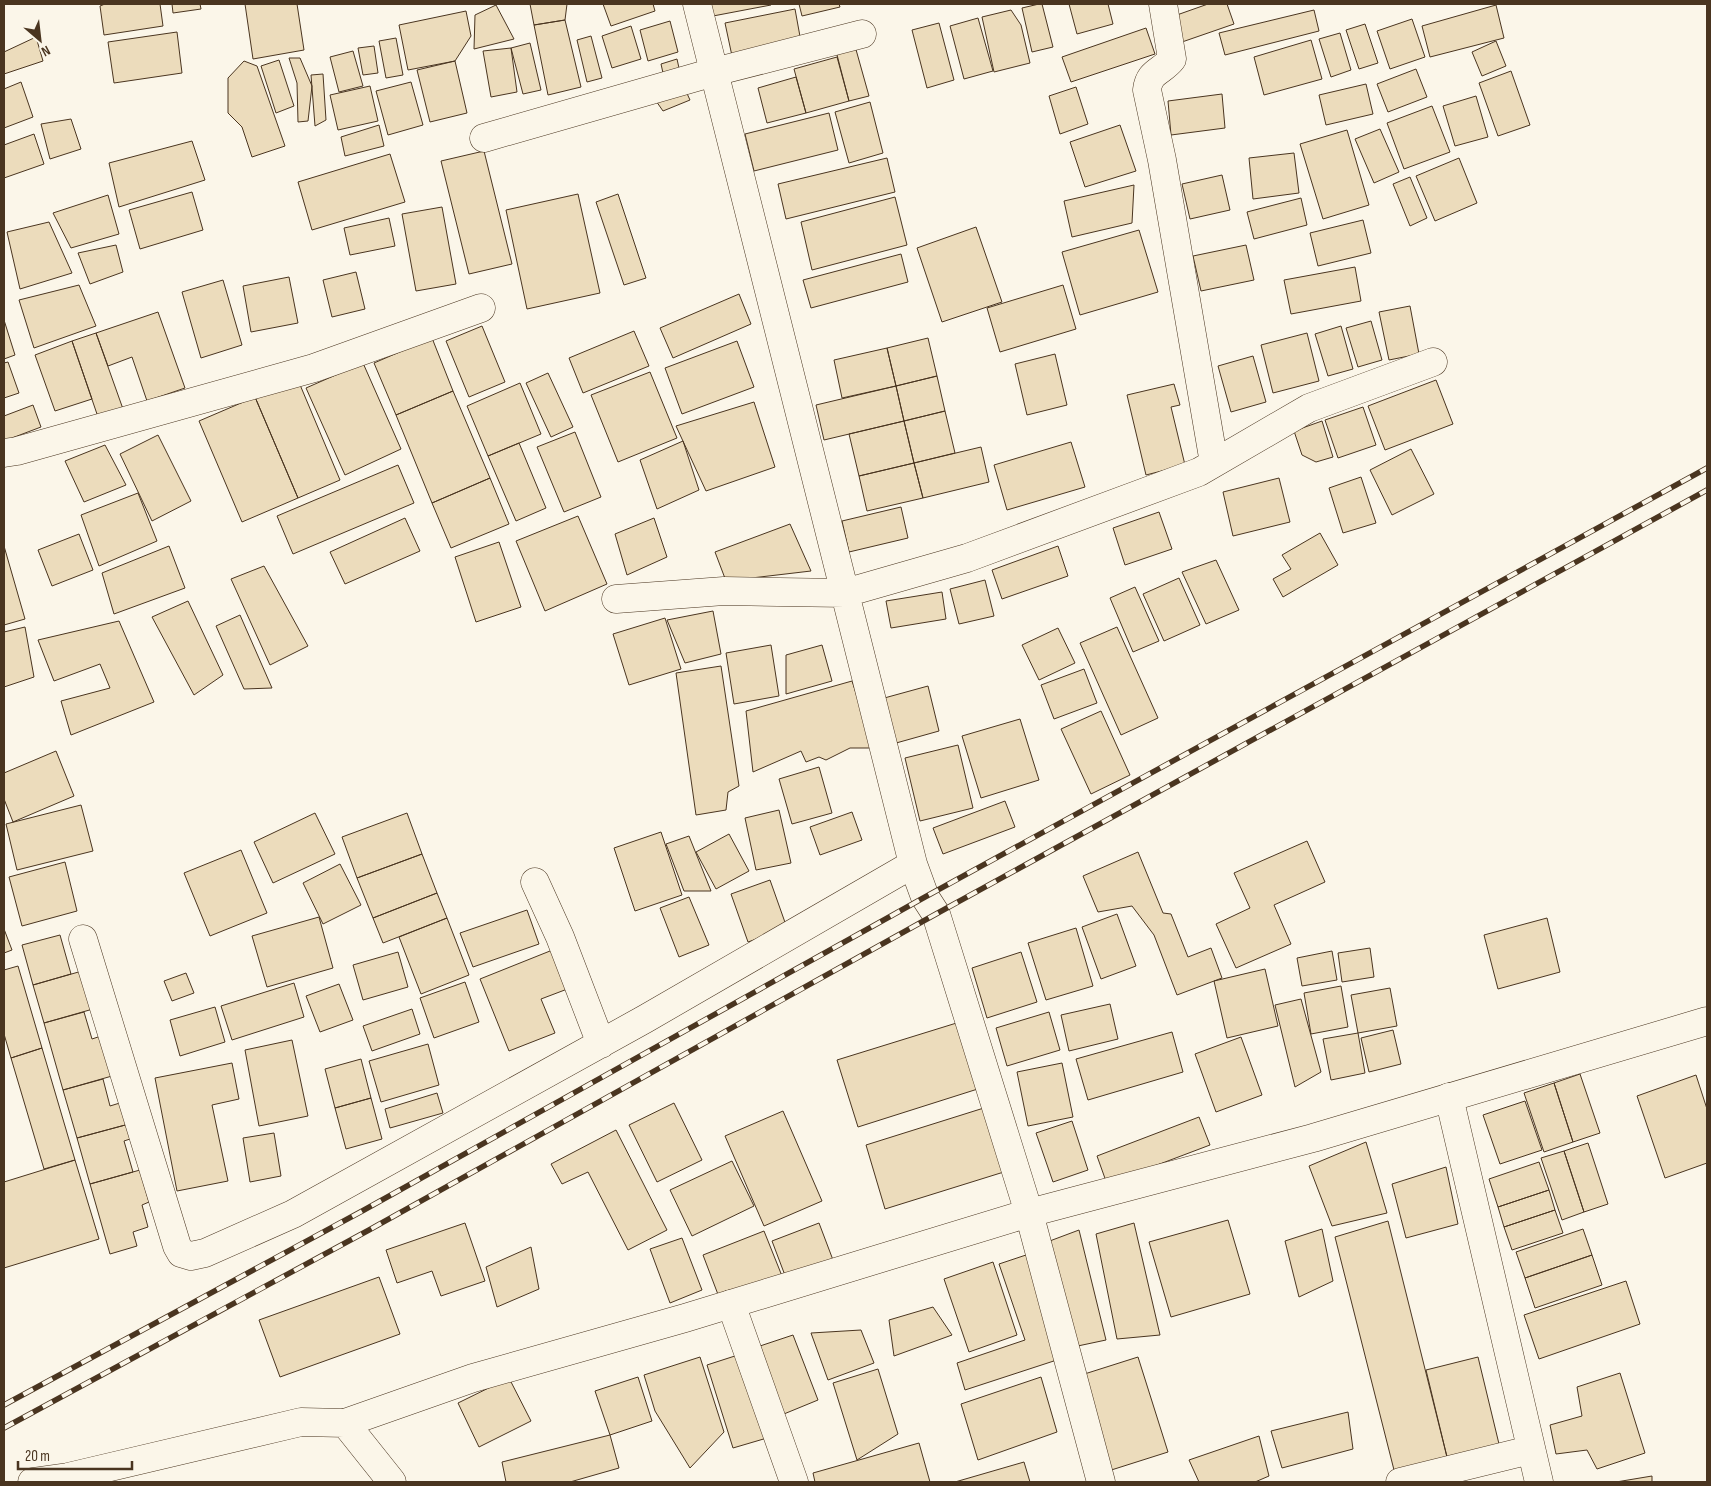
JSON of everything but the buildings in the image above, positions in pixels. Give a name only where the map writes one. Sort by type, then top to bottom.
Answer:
[{"type":"street","points":[[698,4],[913,864],[925,897],[936,914],[1029,1213],[1101,1482]]},
{"type":"street","points":[[1163,4],[1172,59],[1152,76],[1148,81],[1147,90],[1162,160],[1214,463]]},
{"type":"street","points":[[484,138],[714,72],[862,34]]},
{"type":"street","points":[[4,453],[123,423],[314,368],[431,324],[482,308]]},
{"type":"street","points":[[616,598],[724,590],[845,593],[967,558],[1199,472],[1309,408],[1433,362]]},
{"type":"street","points":[[82,939],[177,1246],[181,1253],[191,1256],[205,1254],[293,1214],[601,1044],[913,864]]},
{"type":"street","points":[[535,882],[560,937],[601,1044]]},
{"type":"street","points":[[32,1482],[68,1477],[301,1422],[345,1423],[473,1378],[731,1304],[1029,1213],[1313,1138],[1707,1021]]},
{"type":"street","points":[[1449,1097],[1539,1482]]},
{"type":"street","points":[[731,1304],[794,1482]]},
{"type":"street","points":[[345,1423],[392,1482]]},
{"type":"street","points":[[1400,1482],[1530,1450]]},
{"type":"railway","points":[[4,1405],[364,1210],[925,897],[1707,468]]},
{"type":"railway","points":[[4,1428],[369,1230],[936,914],[1707,490]]}]
